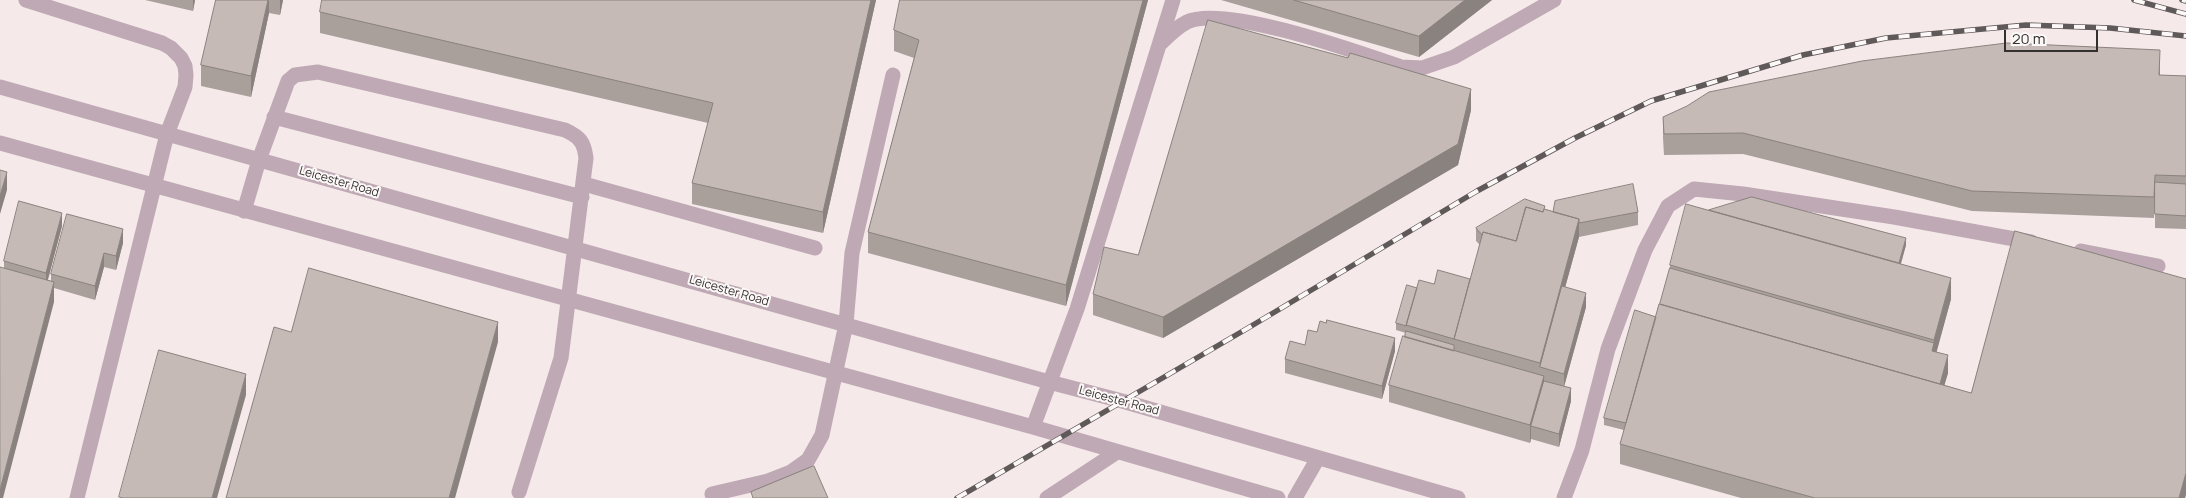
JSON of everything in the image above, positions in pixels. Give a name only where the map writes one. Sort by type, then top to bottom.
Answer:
[{"type":"street","points":[[26,0],[162,42],[181,58],[185,66],[186,75],[185,87],[167,134],[77,498]]},
{"type":"street","points":[[1033,427],[1077,309],[1173,0]]},
{"type":"street","points":[[1158,46],[1173,31],[1188,21],[1203,18],[1231,18],[1281,30],[1402,67],[1422,68],[1454,57],[1554,0]]},
{"type":"street","points":[[244,211],[274,117],[288,80],[295,74],[318,72],[384,86],[565,130],[577,136],[584,144],[586,158],[561,358],[520,492]]},
{"type":"street","points":[[712,494],[768,481],[792,472],[808,460],[822,435],[846,324],[852,253],[893,75]]},
{"type":"street","name":"Leicester Road","points":[[0,87],[1122,401],[1458,498]]},
{"type":"street","points":[[274,117],[815,248]]},
{"type":"street","points":[[0,143],[1033,427],[1278,498]]},
{"type":"street","points":[[1564,498],[1582,450],[1608,350],[1645,250],[1668,206],[1694,189],[1743,194],[1875,214],[2041,244]]},
{"type":"street","points":[[2070,250],[2158,266]]},
{"type":"street","points":[[1047,498],[1117,452]]},
{"type":"street","points":[[1296,498],[1318,458]]},
{"type":"building","points":[[216,0],[268,0],[251,76],[201,65]]},
{"type":"building","points":[[322,0],[871,0],[823,212],[692,183],[713,103],[320,12]]},
{"type":"building","points":[[900,0],[1143,0],[1066,285],[868,232],[919,40],[894,30]]},
{"type":"building","points":[[1294,0],[1465,0],[1419,36]]},
{"type":"building","points":[[1208,20],[1348,58],[1350,53],[1471,89],[1458,144],[1163,317],[1093,294],[1104,247],[1138,255]]},
{"type":"building","points":[[2007,43],[2160,50],[2159,75],[2186,76],[2186,176],[2155,175],[2154,197],[1972,191],[1743,133],[1664,134],[1663,117],[1687,106],[1709,92],[1862,61]]},
{"type":"building","points":[[0,170],[7,172],[0,196]]},
{"type":"building","points":[[2155,182],[2186,184],[2186,216],[2155,214]]},
{"type":"building","points":[[1633,184],[1638,212],[1579,223],[1579,219],[1553,212],[1555,201]]},
{"type":"building","points":[[1752,197],[1906,238],[1899,263],[1709,210]]},
{"type":"building","points":[[1525,199],[1545,206],[1543,212],[1526,207],[1516,241],[1483,232],[1482,235],[1476,228]]},
{"type":"building","points":[[19,201],[62,213],[46,273],[4,261]]},
{"type":"building","points":[[1686,204],[1951,278],[1934,340],[1670,265]]},
{"type":"building","points":[[1526,207],[1543,212],[1544,209],[1579,219],[1540,363],[1454,339],[1483,232],[1516,241]]},
{"type":"building","points":[[67,214],[123,229],[116,256],[104,253],[95,286],[51,274]]},
{"type":"building","points":[[2015,231],[2186,279],[2186,473],[2179,498],[1815,498],[1620,444],[1659,304],[1971,393]]},
{"type":"building","points":[[0,267],[54,282],[0,490]]},
{"type":"building","points":[[309,268],[498,322],[449,498],[226,498],[274,327],[291,332]]},
{"type":"building","points":[[1670,268],[1934,343],[1932,351],[1948,355],[1940,384],[1660,304]]},
{"type":"building","points":[[1438,270],[1470,279],[1454,339],[1406,325],[1419,280],[1434,284]]},
{"type":"building","points":[[1407,285],[1417,288],[1406,326],[1396,323]]},
{"type":"building","points":[[1562,286],[1586,293],[1564,374],[1540,367]]},
{"type":"building","points":[[1635,310],[1656,317],[1626,423],[1604,418]]},
{"type":"building","points":[[1327,320],[1395,338],[1382,386],[1285,359],[1290,341],[1305,345],[1308,330],[1317,332],[1320,321],[1326,323]]},
{"type":"building","points":[[1406,331],[1454,345],[1454,351],[1405,337]]},
{"type":"building","points":[[1403,336],[1544,376],[1530,425],[1389,385]]},
{"type":"building","points":[[159,350],[246,374],[212,498],[119,497]]},
{"type":"building","points":[[1544,381],[1571,388],[1559,434],[1531,426]]},
{"type":"building","points":[[814,466],[828,498],[753,498],[751,492]]},
{"type":"railway","points":[[2134,0],[2186,14]]},
{"type":"railway","points":[[2182,0],[2186,1]]},
{"type":"railway","points":[[957,498],[1248,328],[1477,191],[1575,138],[1651,101],[1803,55],[1886,38],[2026,25],[2110,28],[2186,36]]}]
